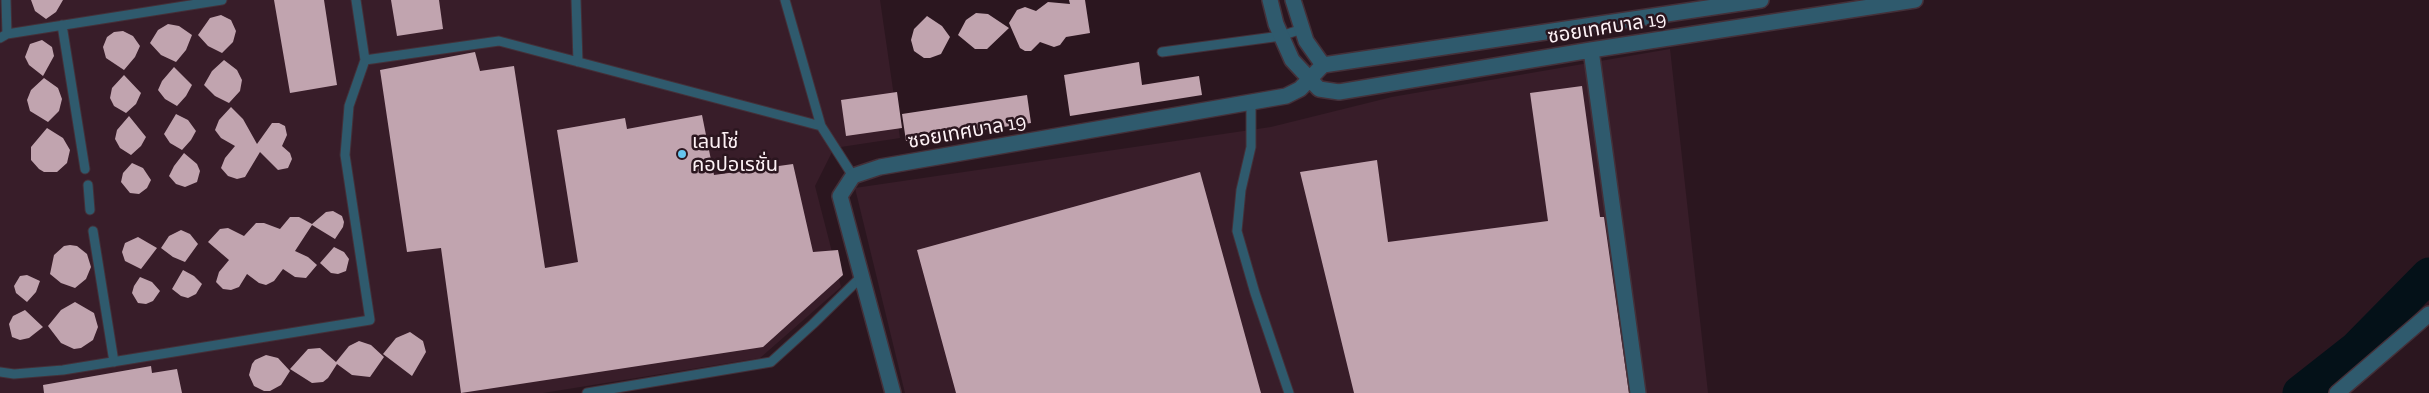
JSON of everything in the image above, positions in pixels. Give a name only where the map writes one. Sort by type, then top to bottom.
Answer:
[{"type":"street","name":"ซอยเทศบาล 19","points":[[1270,0],[1281,36],[1292,60],[1318,89],[1339,92],[1591,50],[1915,0]]},
{"type":"street","points":[[1293,0],[1310,49],[1323,65]]},
{"type":"street","name":"ซอยเทศบาล 19","points":[[852,176],[880,167],[1286,96],[1300,89],[1323,65],[1760,0]]},
{"type":"street","points":[[1591,50],[1638,393]]},
{"type":"street","points":[[852,176],[840,196],[893,393]]},
{"type":"street","points":[[2337,393],[2429,314]]},
{"type":"lane","points":[[6,0],[3,36],[222,0]]},
{"type":"lane","points":[[0,372],[14,374],[63,370],[370,320],[345,155],[349,106],[365,60],[356,0]]},
{"type":"lane","points":[[576,0],[578,62]]},
{"type":"lane","points":[[785,0],[821,126],[852,176]]},
{"type":"lane","points":[[62,25],[85,169]]},
{"type":"lane","points":[[1162,52],[1281,36],[1302,29]]},
{"type":"lane","points":[[365,60],[499,41],[821,126]]},
{"type":"lane","points":[[1250,102],[1251,147],[1241,190],[1238,231],[1254,293],[1289,393]]},
{"type":"lane","points":[[88,186],[90,210]]},
{"type":"lane","points":[[93,231],[114,362]]},
{"type":"lane","points":[[587,393],[771,362],[861,277]]},
{"type":"shaded area","points":[[0,0],[880,0],[900,138],[834,148],[815,186],[841,287],[760,358],[543,393],[0,393]]},
{"type":"shaded area","points":[[1670,49],[1708,393],[905,393],[855,188],[1271,127],[1392,97]]},
{"type":"building","points":[[31,0],[63,0],[56,12],[46,19],[35,11]]},
{"type":"building","points":[[274,0],[324,0],[337,85],[290,93]]},
{"type":"building","points":[[391,0],[439,0],[443,29],[397,36]]},
{"type":"building","points":[[1069,0],[1085,0],[1090,33],[1066,37],[1060,45],[1054,47],[1040,42],[1031,51],[1025,51],[1020,48],[1009,23],[1017,10],[1025,7],[1036,11],[1048,2],[1070,4]]},
{"type":"building","points":[[976,13],[988,14],[1009,28],[987,49],[975,49],[958,35],[966,20]]},
{"type":"building","points":[[221,15],[231,20],[236,31],[233,42],[222,53],[208,46],[198,35],[210,18]]},
{"type":"building","points":[[927,16],[942,26],[950,37],[941,54],[924,58],[914,51],[911,40],[914,29]]},
{"type":"building","points":[[168,24],[179,26],[192,35],[186,50],[176,62],[161,55],[150,43],[158,30]]},
{"type":"building","points":[[123,31],[133,36],[140,46],[135,57],[124,70],[106,58],[103,47],[107,37],[114,32]]},
{"type":"building","points":[[42,40],[52,47],[54,56],[43,76],[29,65],[25,57],[30,44]]},
{"type":"building","points":[[475,52],[480,71],[514,66],[545,268],[578,262],[557,130],[625,118],[627,129],[702,115],[714,175],[793,164],[813,252],[838,250],[843,275],[763,347],[461,393],[441,248],[407,252],[380,70]]},
{"type":"building","points":[[224,60],[237,70],[242,80],[240,91],[229,103],[215,96],[204,85],[212,71]]},
{"type":"building","points":[[1139,62],[1142,85],[1199,76],[1202,95],[1070,116],[1064,75]]},
{"type":"building","points":[[174,67],[192,85],[186,96],[177,106],[165,99],[158,90],[162,81]]},
{"type":"building","points":[[124,75],[141,93],[136,104],[126,113],[114,106],[110,98],[112,88]]},
{"type":"building","points":[[44,78],[58,88],[62,99],[59,111],[48,122],[30,111],[27,100],[31,90]]},
{"type":"building","points":[[1582,86],[1600,217],[1604,217],[1629,393],[1354,393],[1300,172],[1377,160],[1388,242],[1548,221],[1530,93]]},
{"type":"building","points":[[897,92],[902,128],[846,136],[841,100]]},
{"type":"building","points":[[1027,95],[1031,123],[906,141],[902,114]]},
{"type":"building","points":[[231,107],[243,119],[257,144],[272,123],[279,123],[285,126],[287,135],[282,146],[290,153],[292,159],[288,168],[278,170],[260,152],[245,177],[237,179],[228,176],[221,168],[225,158],[235,146],[221,138],[215,130],[219,120]]},
{"type":"building","points":[[176,114],[188,120],[196,131],[182,150],[170,143],[164,134]]},
{"type":"building","points":[[129,116],[146,137],[141,146],[131,155],[120,148],[115,139],[117,130]]},
{"type":"building","points":[[47,128],[63,138],[70,150],[67,163],[57,172],[44,172],[31,160],[31,147]]},
{"type":"building","points":[[184,153],[197,164],[200,171],[197,182],[185,187],[176,184],[169,176]]},
{"type":"building","points":[[132,163],[143,168],[151,180],[147,188],[139,194],[130,193],[121,182],[123,173]]},
{"type":"building","points":[[1200,172],[1261,393],[956,393],[917,250]]},
{"type":"building","points":[[333,211],[342,216],[344,222],[335,239],[312,225],[295,251],[308,257],[317,265],[306,278],[295,277],[283,269],[274,281],[266,285],[259,283],[247,274],[239,287],[231,290],[223,289],[216,282],[219,272],[229,260],[208,242],[220,229],[228,228],[244,236],[256,223],[264,223],[280,229],[290,217],[299,217],[312,224],[326,212]]},
{"type":"building","points":[[181,230],[190,234],[198,244],[185,262],[173,257],[161,248],[169,236]]},
{"type":"building","points":[[138,237],[157,248],[141,269],[125,261],[122,252],[125,243]]},
{"type":"building","points":[[64,246],[77,246],[87,254],[91,267],[86,279],[75,288],[61,283],[50,274],[54,255]]},
{"type":"building","points":[[334,247],[344,252],[349,259],[346,271],[338,274],[331,273],[320,263]]},
{"type":"building","points":[[183,270],[194,276],[202,284],[196,294],[188,298],[181,296],[172,289]]},
{"type":"building","points":[[27,275],[40,281],[36,292],[27,302],[16,293],[14,286],[20,276]]},
{"type":"building","points":[[140,277],[152,282],[160,291],[153,301],[146,304],[138,303],[132,293]]},
{"type":"building","points":[[75,302],[94,313],[98,327],[93,340],[81,348],[74,349],[61,343],[48,326],[61,310]]},
{"type":"building","points":[[25,310],[43,327],[29,338],[20,340],[12,337],[9,324],[13,316]]},
{"type":"building","points":[[410,332],[423,341],[426,352],[412,376],[383,354],[396,338]]},
{"type":"building","points":[[359,341],[371,345],[384,357],[370,377],[352,375],[337,364],[323,382],[312,383],[290,369],[308,349],[320,348],[336,362],[349,346]]},
{"type":"building","points":[[266,355],[278,358],[290,371],[281,385],[270,391],[264,391],[254,386],[249,375],[255,360]]},
{"type":"building","points":[[151,366],[152,373],[177,369],[182,393],[44,393],[43,385]]},
{"type":"waterway","points":[[2300,393],[2356,349],[2429,275]]},
{"type":"place","name":"เลนโซ่ คอปอเรชั่น","points":[[682,154]]}]
